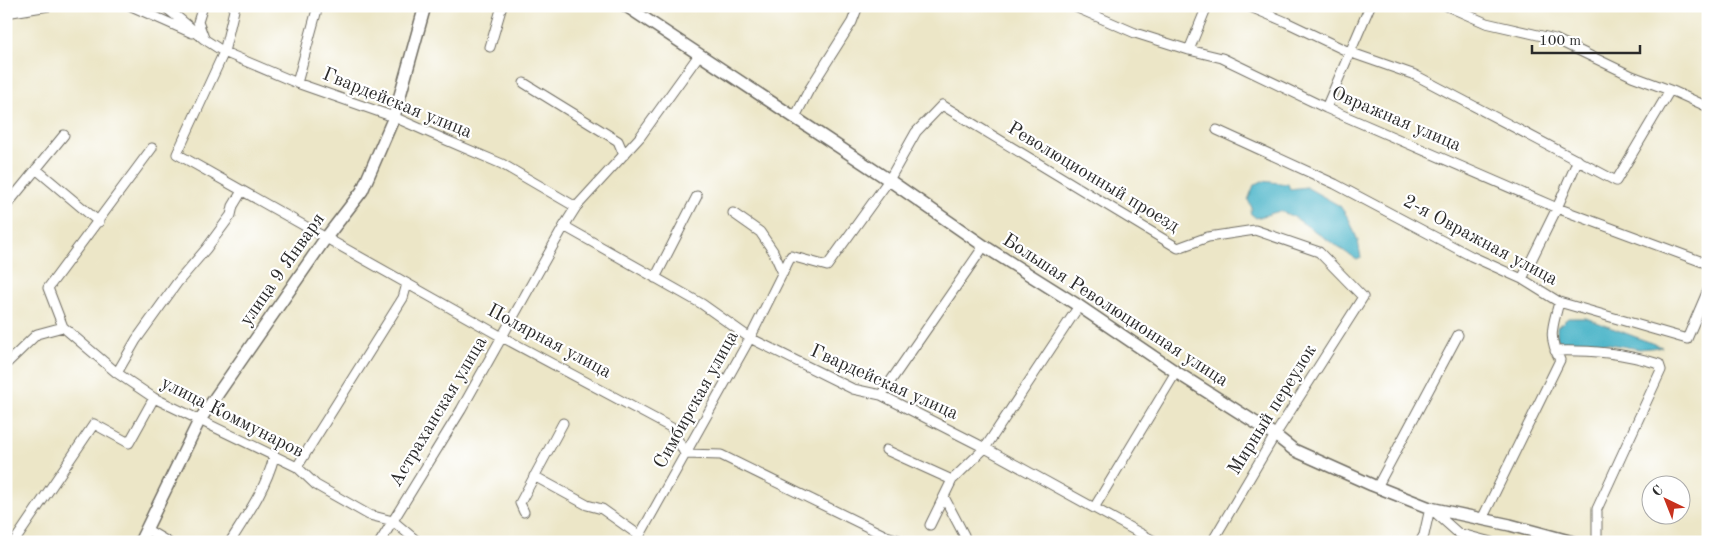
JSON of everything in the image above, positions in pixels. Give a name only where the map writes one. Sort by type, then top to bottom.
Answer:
[{"type":"street","points":[[6,12],[49,6]]},
{"type":"street","points":[[131,6],[204,39]]},
{"type":"street","points":[[164,6],[204,39]]},
{"type":"street","points":[[202,6],[198,22],[204,39]]},
{"type":"street","points":[[224,52],[235,6]]},
{"type":"street","points":[[297,82],[318,6]]},
{"type":"street","name":"улица 9 Января","points":[[140,542],[200,421],[325,239],[362,191],[394,118],[425,6]]},
{"type":"street","points":[[490,47],[502,6]]},
{"type":"street","name":"Большая Революционная улица","points":[[626,6],[795,117],[984,246],[1276,435],[1294,450],[1430,508],[1482,519]]},
{"type":"street","points":[[795,117],[809,90],[852,22],[858,6]]},
{"type":"street","name":"Овражная улица","points":[[1073,6],[1135,33],[1222,58],[1326,108],[1557,208],[1708,264]]},
{"type":"street","points":[[1189,50],[1207,6]]},
{"type":"street","points":[[1248,6],[1349,52],[1415,75],[1616,181],[1670,90]]},
{"type":"street","points":[[1326,108],[1370,6]]},
{"type":"street","points":[[1447,6],[1486,23],[1555,39],[1632,76],[1708,107]]},
{"type":"street","name":"Гвардейская улица","points":[[204,39],[224,52],[297,82],[394,118],[502,164],[576,207]]},
{"type":"street","name":"Полярная улица","points":[[224,52],[177,154],[502,337],[672,428],[686,454]]},
{"type":"street","name":"Астраханская улица","points":[[380,542],[461,410],[576,207],[640,137],[699,55]]},
{"type":"street","points":[[524,83],[618,141],[624,155]]},
{"type":"street","name":"Революционный проезд","points":[[888,180],[916,132],[942,105],[1178,248],[1208,237],[1255,230],[1319,252],[1363,297]]},
{"type":"street","name":"2-я Овражная улица","points":[[1217,130],[1335,184],[1471,256],[1522,280],[1559,302],[1687,339],[1708,290]]},
{"type":"street","points":[[6,206],[64,135]]},
{"type":"street","points":[[6,364],[37,334],[63,327],[48,288],[99,222],[152,148]]},
{"type":"street","points":[[1522,280],[1578,160]]},
{"type":"street","points":[[36,168],[99,222]]},
{"type":"street","name":"Симбирская улица","points":[[638,539],[750,338],[791,256],[827,266],[888,180]]},
{"type":"street","points":[[117,373],[136,340],[177,283],[206,249],[231,215],[233,206],[242,191]]},
{"type":"street","points":[[655,278],[697,196]]},
{"type":"street","points":[[733,213],[760,232],[773,252],[783,273]]},
{"type":"street","name":"Гвардейская улица","points":[[564,226],[702,304],[750,338],[853,389],[881,395],[985,448],[1156,542]]},
{"type":"street","points":[[881,395],[984,246]]},
{"type":"street","points":[[297,467],[402,298],[407,284]]},
{"type":"street","name":"Мирный переулок","points":[[1212,542],[1276,435],[1363,297]]},
{"type":"street","points":[[1559,302],[1551,333],[1555,351],[1560,360],[1482,519],[1573,542]]},
{"type":"street","points":[[930,525],[952,480],[985,448],[1079,306]]},
{"type":"street","name":"улица Коммунаров","points":[[63,327],[117,373],[154,398],[297,467],[316,485],[369,515],[393,521],[418,542]]},
{"type":"street","points":[[1376,486],[1458,335]]},
{"type":"street","points":[[1555,351],[1588,350],[1640,358],[1659,364],[1661,370],[1597,509],[1597,542]]},
{"type":"street","points":[[1094,508],[1176,372]]},
{"type":"street","points":[[14,542],[94,424],[129,444],[154,398]]},
{"type":"street","points":[[524,512],[520,503],[563,423]]},
{"type":"street","points":[[886,450],[952,480]]},
{"type":"street","points":[[686,454],[721,455],[886,536],[906,542]]},
{"type":"street","points":[[230,542],[266,481],[274,457]]},
{"type":"street","points":[[534,476],[588,505],[602,509],[638,539]]},
{"type":"street","points":[[944,497],[966,542]]},
{"type":"street","points":[[1420,542],[1424,535],[1430,508]]},
{"type":"street","name":"Большая Революционная улица","points":[[1430,508],[1458,533],[1491,542]]},
{"type":"street","points":[[146,529],[168,542]]},
{"type":"water","points":[[1262,181],[1288,184],[1290,189],[1306,187],[1340,206],[1349,219],[1358,241],[1361,258],[1357,260],[1294,217],[1280,211],[1256,218],[1250,213],[1252,208],[1248,200],[1254,185]]},
{"type":"water","points":[[1568,318],[1586,318],[1662,347],[1639,349],[1599,342],[1561,346],[1557,337],[1557,327]]}]
